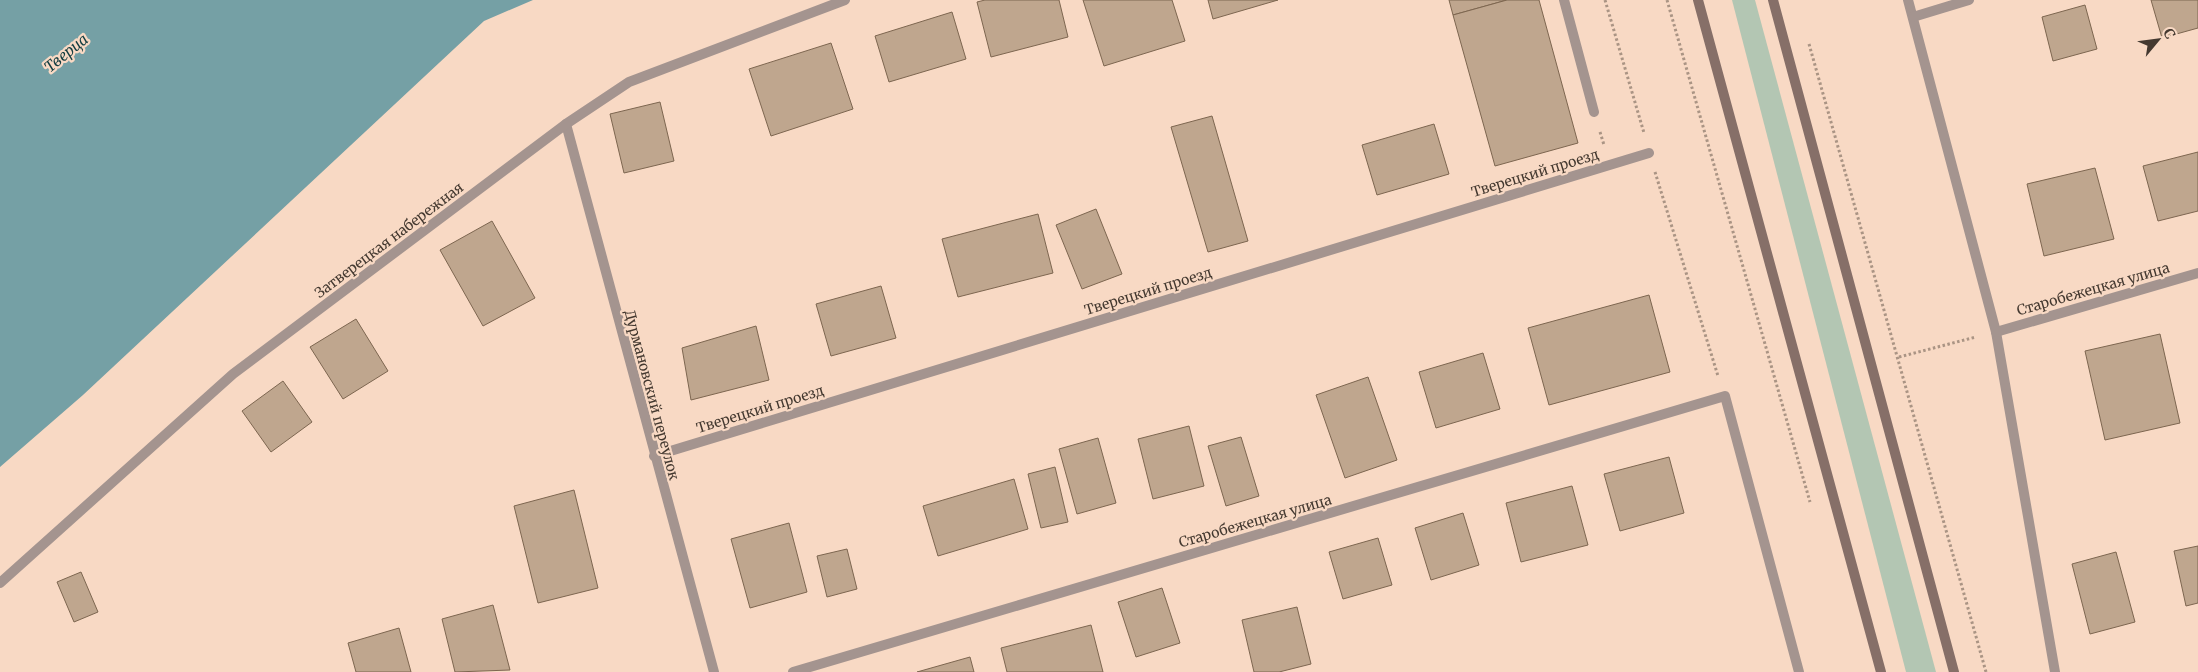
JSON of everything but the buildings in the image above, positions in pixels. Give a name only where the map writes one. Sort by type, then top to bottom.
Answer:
[{"type":"main road","points":[[1698,0],[1881,672]]},
{"type":"main road","points":[[1773,0],[1954,672]]},
{"type":"street","name":"Затверецкая набережная","points":[[0,583],[233,374],[566,124],[630,82],[845,0]]},
{"type":"street","points":[[1564,0],[1594,112]]},
{"type":"street","points":[[1908,0],[1996,332],[2055,672]]},
{"type":"street","points":[[1913,17],[1969,0]]},
{"type":"street","name":"Дурмановский переулок","points":[[566,124],[654,456],[714,672]]},
{"type":"street","name":"Тверецкий проезд","points":[[654,456],[1649,152]]},
{"type":"street","name":"Старобежецкая улица","points":[[1996,332],[2198,273]]},
{"type":"street","points":[[1724,396],[1799,672]]},
{"type":"street","name":"Старобежецкая улица","points":[[792,672],[1724,396]]},
{"type":"path","points":[[1605,0],[1649,152],[1724,396]]},
{"type":"path","points":[[1668,0],[1812,509]]},
{"type":"path","points":[[1808,38],[1986,672]]},
{"type":"path","points":[[1594,112],[1609,165]]},
{"type":"path","points":[[1899,357],[1996,332]]},
{"type":"green space","points":[[1732,0],[1755,0],[1936,672],[1906,672]]},
{"type":"water","name":"Тверца","points":[[0,0],[533,0],[484,21],[83,395],[0,467]]}]
